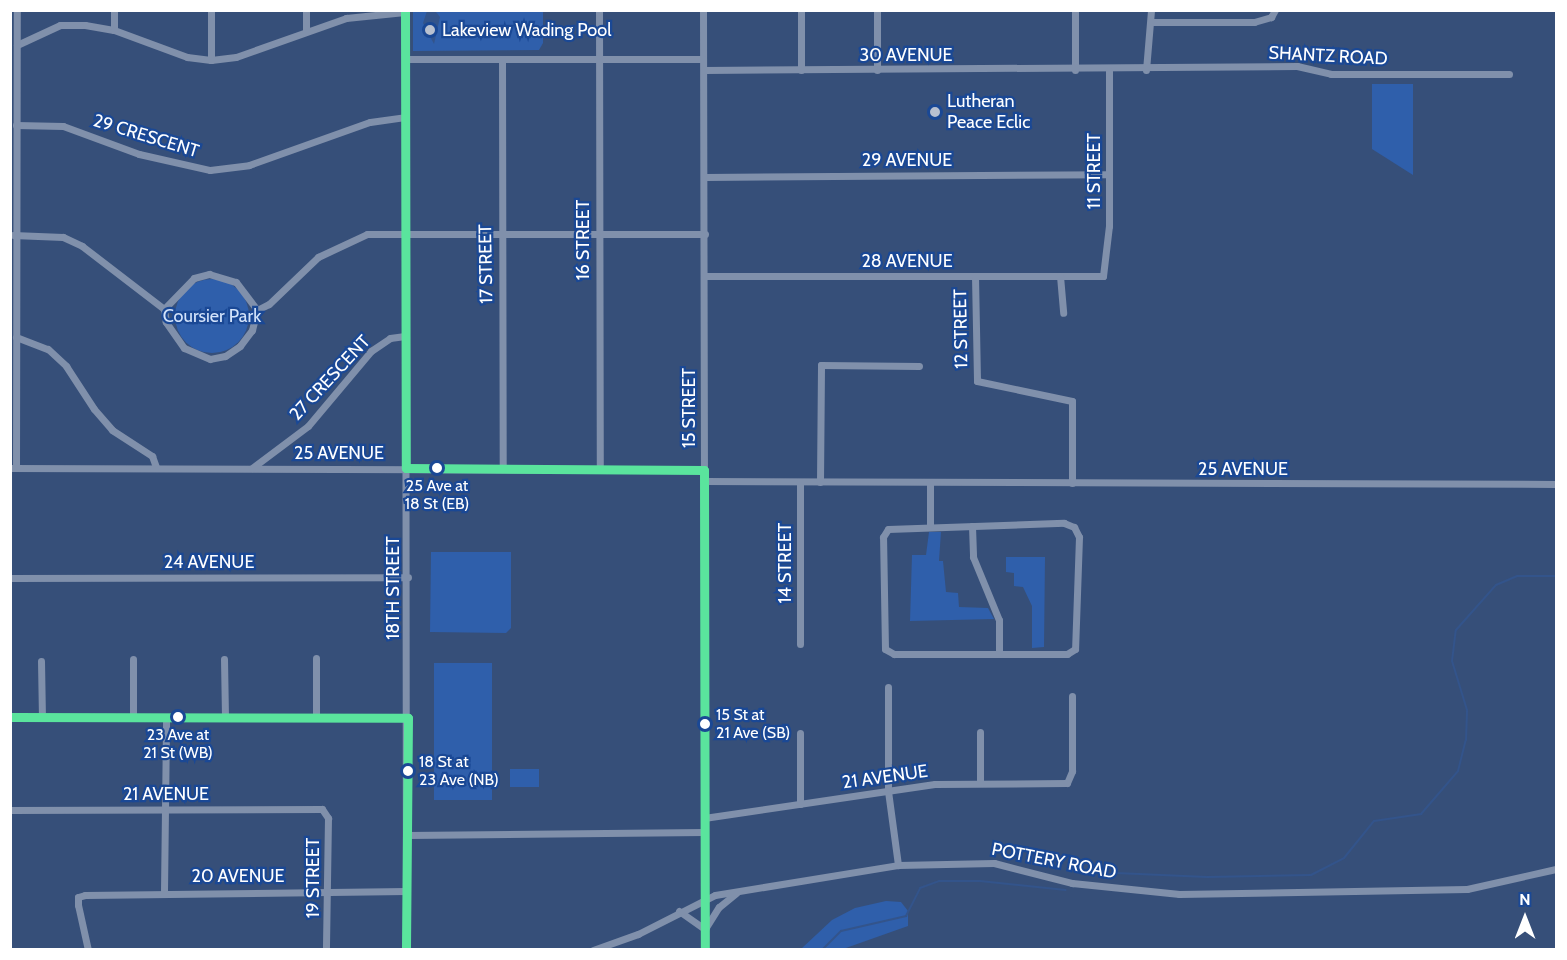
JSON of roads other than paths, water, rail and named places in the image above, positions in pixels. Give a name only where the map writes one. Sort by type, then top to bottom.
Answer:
[{"type":"street","points":[[13,468],[16,337],[13,235],[16,125],[14,62],[17,45],[17,10]]},
{"type":"street","points":[[114,10],[114,30]]},
{"type":"street","points":[[211,10],[211,60]]},
{"type":"street","points":[[306,10],[306,30]]},
{"type":"street","name":"16 STREET","points":[[599,10],[600,469]]},
{"type":"street","name":"15 STREET","points":[[703,10],[705,950]]},
{"type":"street","points":[[801,10],[801,70]]},
{"type":"street","points":[[877,10],[877,70]]},
{"type":"street","points":[[1074,10],[1075,70]]},
{"type":"street","points":[[1146,70],[1151,10]]},
{"type":"street","points":[[1151,22],[1254,22],[1271,17],[1275,10]]},
{"type":"street","points":[[17,45],[60,25],[114,30],[187,57],[211,60],[236,57],[306,30],[346,18],[405,11]]},
{"type":"street","name":"18TH STREET","points":[[405,11],[408,578],[406,950]]},
{"type":"street","points":[[405,58],[703,59]]},
{"type":"street","name":"17 STREET","points":[[502,59],[503,469]]},
{"type":"street","name":"SHANTZ ROAD","points":[[1109,70],[1298,66],[1331,74],[1509,74]]},
{"type":"street","name":"30 AVENUE","points":[[704,70],[1109,70]]},
{"type":"street","name":"11 STREET","points":[[1106,271],[1109,70]]},
{"type":"street","name":"29 CRESCENT","points":[[16,125],[63,126],[139,154],[210,170],[249,165],[359,125],[405,117]]},
{"type":"street","name":"29 AVENUE","points":[[705,177],[1108,174]]},
{"type":"street","points":[[256,310],[269,304],[305,268],[343,243],[366,234],[705,234]]},
{"type":"street","points":[[13,235],[63,237],[82,246],[164,309],[166,322],[184,348],[210,359],[225,356],[240,346],[252,330],[256,310],[236,282],[209,274],[194,278],[164,309]]},
{"type":"street","name":"28 AVENUE","points":[[705,276],[1103,276],[1106,271]]},
{"type":"street","name":"12 STREET","points":[[975,276],[977,381],[1072,400],[1072,483]]},
{"type":"street","points":[[1060,276],[1063,313]]},
{"type":"street","name":"27 CRESCENT","points":[[252,468],[308,426],[371,351],[390,338],[405,336]]},
{"type":"street","points":[[16,337],[48,349],[66,366],[106,423],[152,456],[156,467]]},
{"type":"street","points":[[820,482],[821,365],[919,366]]},
{"type":"street","name":"25 AVENUE","points":[[13,468],[704,470]]},
{"type":"street","name":"25 AVENUE","points":[[704,481],[1557,483]]},
{"type":"street","name":"14 STREET","points":[[800,482],[800,644]]},
{"type":"street","points":[[930,483],[930,527]]},
{"type":"street","points":[[1064,523],[1074,527],[1079,537],[1075,649],[1067,654],[894,654],[885,649],[883,537],[888,529],[898,526],[930,527],[1064,523]]},
{"type":"street","points":[[972,526],[973,557],[999,620],[999,654]]},
{"type":"street","name":"24 AVENUE","points":[[10,578],[408,578]]},
{"type":"street","points":[[316,658],[316,717]]},
{"type":"street","points":[[133,659],[133,717]]},
{"type":"street","points":[[224,659],[225,717]]},
{"type":"street","points":[[41,661],[42,718]]},
{"type":"street","points":[[888,687],[888,791],[898,865]]},
{"type":"street","name":"21 AVENUE","points":[[704,818],[888,791],[980,782],[1067,783],[1071,779],[1072,696]]},
{"type":"street","points":[[10,717],[408,718]]},
{"type":"street","points":[[164,891],[166,717]]},
{"type":"street","points":[[980,732],[980,782]]},
{"type":"street","points":[[800,733],[800,804]]},
{"type":"street","name":"21 AVENUE","points":[[10,810],[321,809]]},
{"type":"street","name":"19 STREET","points":[[321,809],[328,818],[326,950]]},
{"type":"street","points":[[407,835],[704,832]]},
{"type":"street","name":"POTTERY ROAD","points":[[594,950],[638,934],[705,898],[898,865],[994,863],[1072,883],[1179,894],[1467,889],[1557,869]]},
{"type":"street","name":"20 AVENUE","points":[[88,950],[78,905],[78,897],[85,895],[164,891],[406,891]]},
{"type":"street","points":[[679,911],[705,929],[719,907],[737,891]]},
{"type":"waterway","points":[[1105,877],[1116,873],[1207,877],[1311,875],[1344,858],[1374,821],[1421,814],[1458,771],[1466,740],[1467,710],[1452,661],[1456,630],[1496,585],[1517,576],[1556,576]]},
{"type":"waterway","points":[[822,950],[841,931],[906,916],[920,888],[939,881],[980,881],[1066,890]]},
{"type":"place","name":"Lakeview Wading Pool","points":[[430,30]]},
{"type":"place","name":"Lutheran Peace Eclic","points":[[935,112]]},
{"type":"place","name":"25 Ave at 18 St (EB)","points":[[437,468]]},
{"type":"place","name":"23 Ave at 21 St (WB)","points":[[178,717]]},
{"type":"place","name":"15 St at 21 Ave (SB)","points":[[705,724]]},
{"type":"place","name":"18 St at 23 Ave (NB)","points":[[408,771]]},
{"type":"park label","name":"Coursier Park","points":[[212,316]]}]
